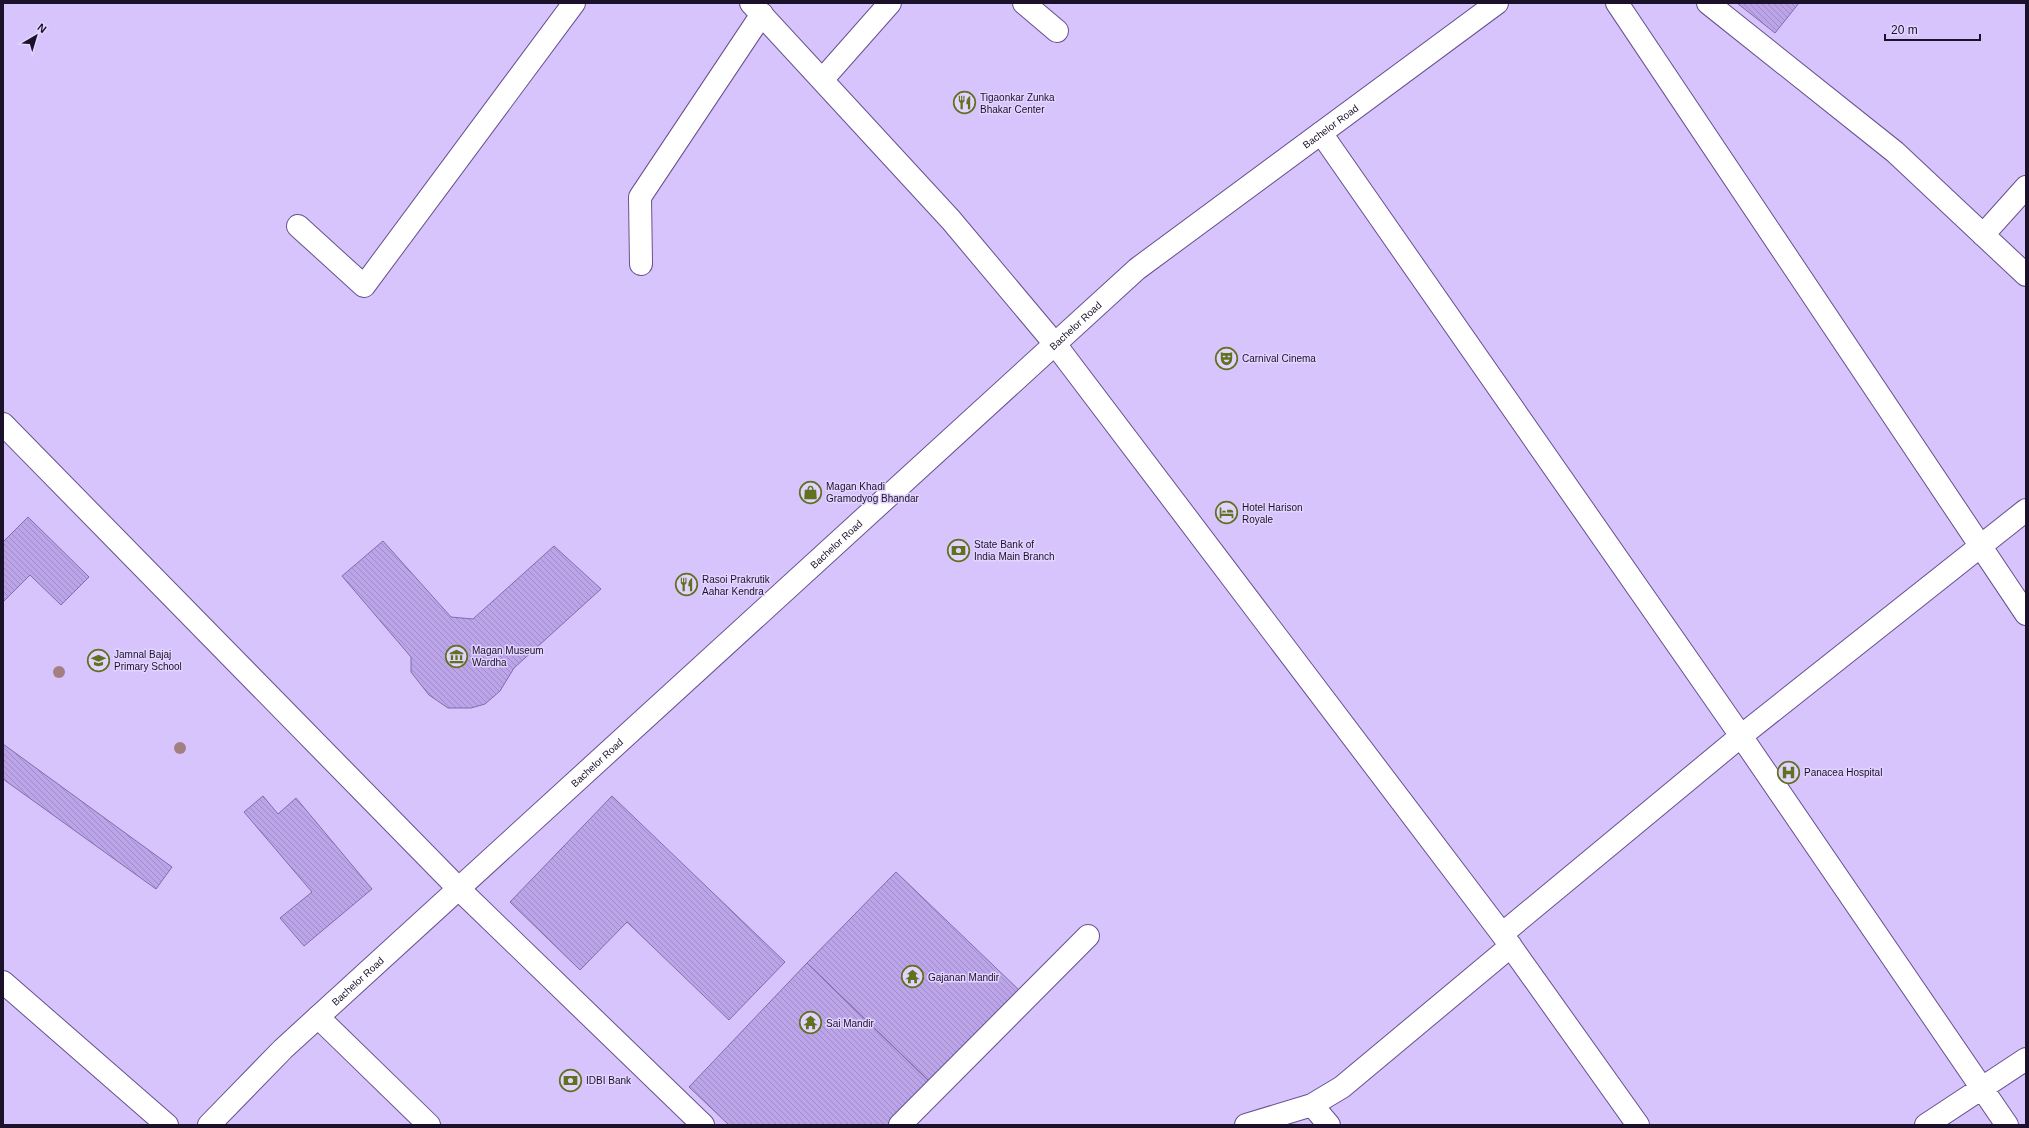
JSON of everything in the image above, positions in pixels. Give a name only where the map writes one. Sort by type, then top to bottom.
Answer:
[{"type":"street","points":[[298,226],[364,286],[574,3]]},
{"type":"street","points":[[822,80],[890,3]]},
{"type":"street","points":[[1024,3],[1058,31]]},
{"type":"street","name":"Bachelor Road","points":[[209,1125],[284,1049],[1138,269],[1497,3]]},
{"type":"street","points":[[1617,3],[1982,546],[2026,614]]},
{"type":"street","points":[[1708,3],[1895,152],[2026,275]]},
{"type":"street","points":[[641,264],[640,198],[757,8],[951,220],[1055,344],[1506,940],[1638,1125]]},
{"type":"street","points":[[1321,133],[1741,736],[1983,1087],[2007,1125]]},
{"type":"street","points":[[1982,235],[2026,187]]},
{"type":"street","points":[[3,424],[459,888],[703,1125]]},
{"type":"street","points":[[1246,1125],[1312,1105],[1342,1087],[1506,940],[1741,736],[2026,510]]},
{"type":"street","points":[[900,1125],[1088,936]]},
{"type":"street","points":[[3,982],[166,1125]]},
{"type":"street","points":[[318,1018],[429,1125]]},
{"type":"street","points":[[1926,1125],[2026,1059]]},
{"type":"street","points":[[1312,1105],[1329,1125]]},
{"type":"building","points":[[1737,3],[1799,3],[1775,33]]},
{"type":"building","points":[[28,517],[89,577],[61,605],[30,575],[3,602],[3,542]]},
{"type":"building","points":[[383,541],[451,617],[473,619],[554,546],[601,589],[514,668],[500,691],[485,704],[471,708],[448,708],[429,695],[411,672],[411,657],[342,576]]},
{"type":"building","points":[[3,744],[172,867],[156,889],[3,779]]},
{"type":"building","points":[[263,796],[278,814],[296,798],[372,889],[304,946],[280,918],[312,892],[244,812]]},
{"type":"building","points":[[612,796],[785,962],[729,1020],[627,922],[580,970],[510,902]]},
{"type":"building","name":"Gajanan Mandir","points":[[896,872],[1020,991],[931,1083],[807,963]]},
{"type":"building","name":"Sai Mandir","points":[[807,963],[931,1083],[891,1125],[729,1125],[689,1087]]},
{"type":"place","name":"Tigaonkar Zunka Bhakar Center","points":[[965,103]]},
{"type":"place","name":"Carnival Cinema","points":[[1227,358]]},
{"type":"place","name":"Magan Khadi Gramodyog Bhandar","points":[[811,492]]},
{"type":"place","name":"Hotel Harison Royale","points":[[1226,513]]},
{"type":"place","name":"State Bank of India Main Branch","points":[[959,550]]},
{"type":"place","name":"Rasoi Prakrutik Aahar Kendra","points":[[687,585]]},
{"type":"place","name":"Magan Museum Wardha","points":[[457,656]]},
{"type":"place","name":"Jamnal Bajaj Primary School","points":[[98,660]]},
{"type":"place","name":"Panacea Hospital","points":[[1788,772]]},
{"type":"place","name":"Gajanan Mandir","points":[[913,977]]},
{"type":"place","name":"Sai Mandir","points":[[810,1023]]},
{"type":"place","name":"IDBI Bank","points":[[571,1080]]}]
